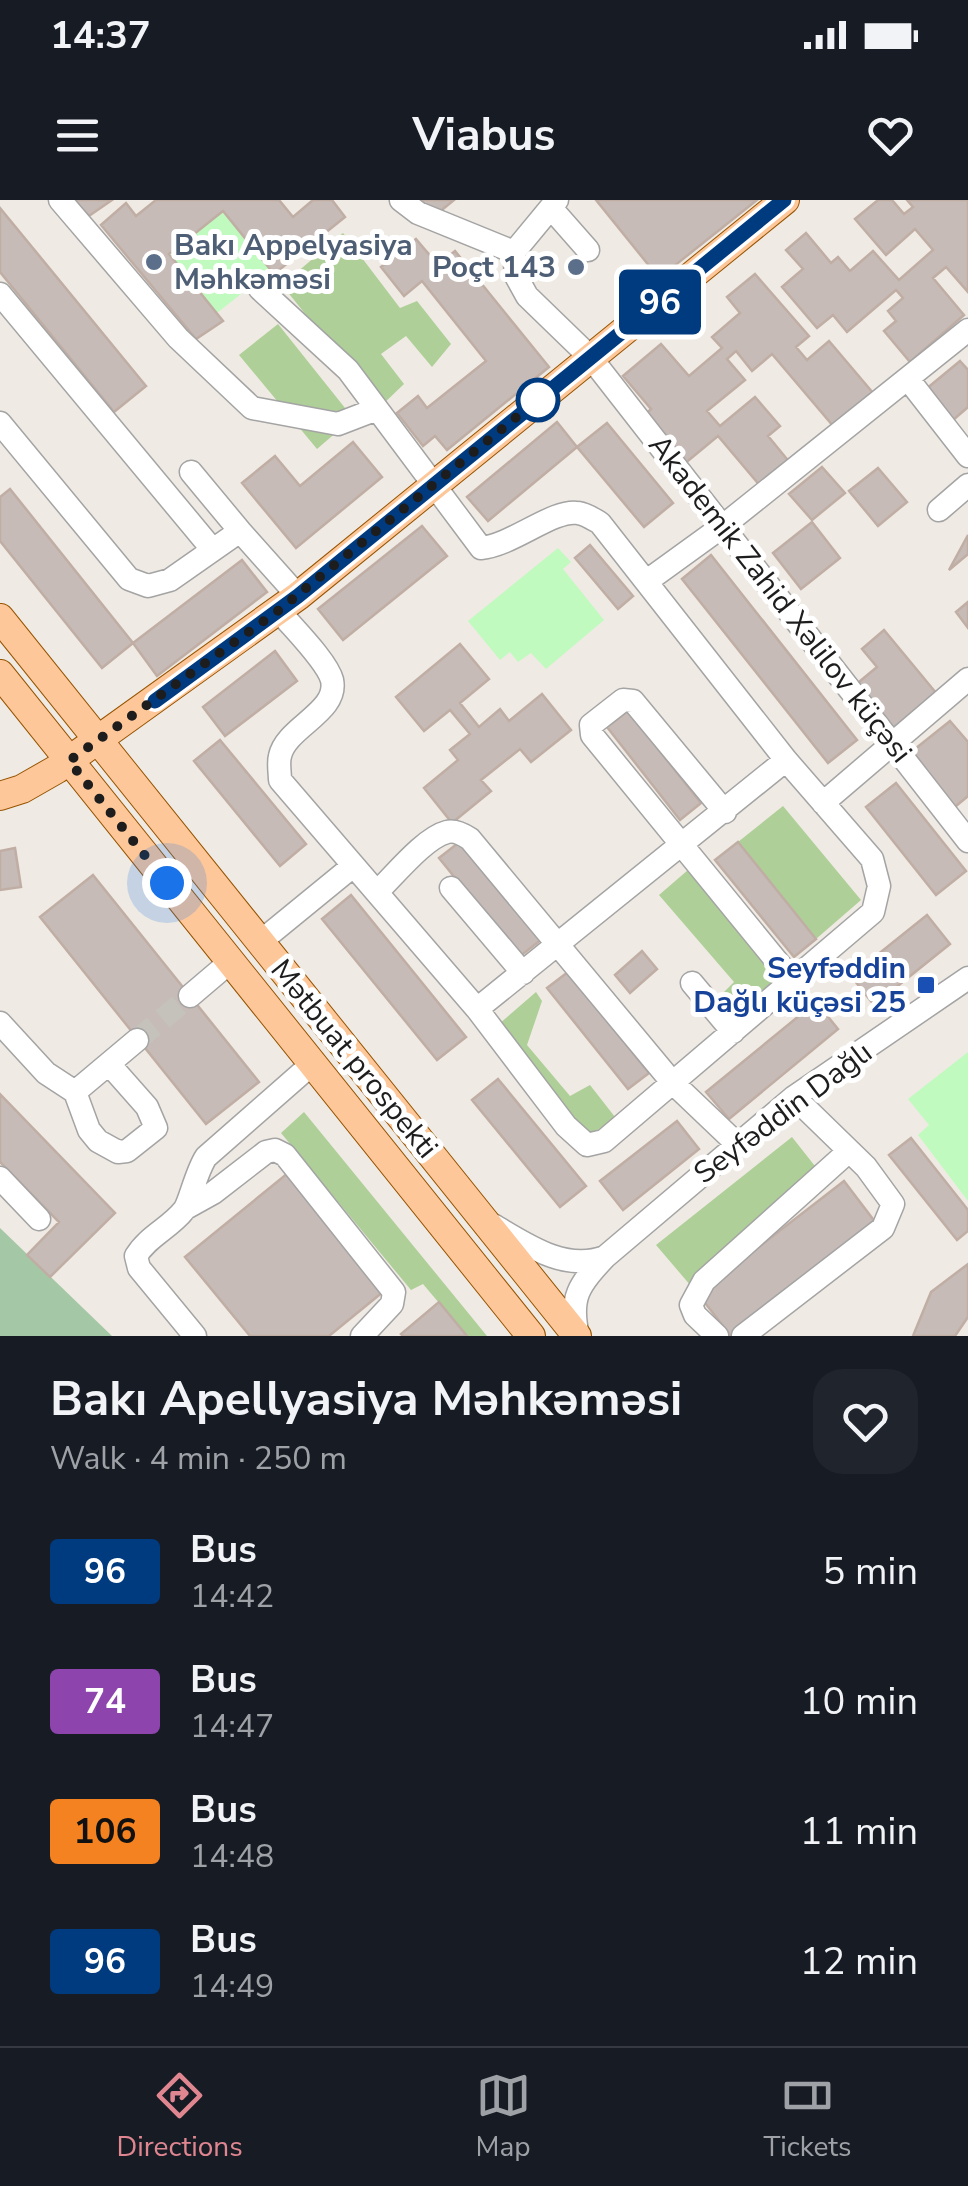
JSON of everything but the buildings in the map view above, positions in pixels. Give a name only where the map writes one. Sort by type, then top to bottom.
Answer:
[{"type":"main road","points":[[0,796],[58,768],[288,603],[784,200]]},
{"type":"main road","name":"Mətbuat prospekti","points":[[0,618],[577,1336]]},
{"type":"main road","name":"Mətbuat prospekti","points":[[0,674],[45,730],[58,768],[104,804],[531,1336]]},
{"type":"street","points":[[60,200],[178,338],[252,408],[338,424],[376,408]]},
{"type":"street","points":[[401,200],[418,213],[514,252],[554,204],[588,250]]},
{"type":"street","name":"Akademik Zahid Xəlilov küçəsi","points":[[514,252],[516,276],[527,296],[591,358],[968,841]]},
{"type":"street","points":[[192,472],[240,531],[288,603],[332,682],[331,698],[291,738],[280,755],[280,780],[477,1009],[566,1126],[587,1145],[604,1142],[873,912],[879,886],[872,859],[786,760],[600,523],[580,513],[564,513],[512,540],[480,548],[348,370],[260,289]]},
{"type":"street","points":[[0,294],[212,549]]},
{"type":"street","points":[[647,581],[723,526],[968,330]]},
{"type":"street","points":[[908,380],[968,456]]},
{"type":"street","points":[[0,423],[128,579],[148,586],[170,580],[240,531]]},
{"type":"street","points":[[939,510],[968,485]]},
{"type":"street","points":[[823,803],[968,678]]},
{"type":"street","points":[[725,812],[634,701],[622,700],[592,726],[592,735],[793,981]]},
{"type":"street","points":[[477,1009],[786,760]]},
{"type":"street","points":[[377,892],[418,851],[446,832],[470,839],[672,1082],[736,1143]]},
{"type":"street","points":[[260,942],[354,866]]},
{"type":"street","points":[[451,888],[523,973]]},
{"type":"street","points":[[190,996],[230,962]]},
{"type":"street","name":"Seyfəddin Dağlı","points":[[577,1336],[575,1296],[605,1257],[794,1098],[968,978]]},
{"type":"street","points":[[692,983],[732,1032]]},
{"type":"street","points":[[0,1023],[46,1073],[75,1092],[88,1130],[98,1141],[118,1152],[128,1151],[156,1128],[154,1116],[110,1064]]},
{"type":"street","points":[[75,1092],[138,1040]]},
{"type":"street","points":[[186,1208],[196,1172],[206,1157],[312,1064]]},
{"type":"street","points":[[743,1336],[883,1228],[893,1204],[866,1167],[794,1098]]},
{"type":"street","points":[[195,1336],[138,1268],[136,1256],[143,1245],[186,1208],[266,1152],[275,1150],[285,1155],[394,1292],[392,1304],[362,1336]]},
{"type":"street","points":[[717,1336],[691,1306],[704,1281],[849,1151]]},
{"type":"street","points":[[0,1178],[39,1219]]},
{"type":"street","points":[[481,1218],[556,1258],[582,1263],[605,1257]]},
{"type":"green space","points":[[223,211],[271,270],[217,313],[169,254]]},
{"type":"green space","points":[[343,233],[400,308],[417,301],[451,344],[432,367],[406,336],[381,354],[404,384],[380,407],[282,285]]},
{"type":"green space","points":[[278,324],[353,418],[317,449],[239,355]]},
{"type":"green space","points":[[558,548],[571,562],[563,569],[604,620],[546,669],[531,653],[518,662],[510,652],[500,660],[468,621]]},
{"type":"green space","points":[[783,806],[861,900],[816,939],[738,842]]},
{"type":"green space","points":[[688,870],[787,991],[747,1025],[720,996],[734,982],[659,895]]},
{"type":"green space","points":[[536,992],[542,1001],[527,1045],[570,1096],[590,1085],[615,1117],[582,1142],[491,1031]]},
{"type":"green space","points":[[968,1052],[968,1201],[918,1135],[929,1125],[908,1099]]},
{"type":"green space","points":[[304,1112],[487,1336],[467,1336],[423,1284],[411,1290],[281,1133]]},
{"type":"green space","points":[[792,1137],[826,1180],[691,1286],[656,1245]]},
{"type":"green space","points":[[0,1228],[112,1336],[0,1336]]},
{"type":"tunnel","points":[[137,1040],[190,996]]},
{"type":"bus line","name":"96","points":[[155,701],[298,596],[784,200]]},
{"type":"place","name":"Bakı Appelyasiya Məhkəməsi","points":[[154,262]]},
{"type":"place","name":"Poçt 143","points":[[576,267]]},
{"type":"place","name":"Seyfəddin Dağlı küçəsi 25","points":[[926,985]]},
{"type":"route","points":[[167,883],[69,761],[279,610],[545,394],[538,400]]}]
